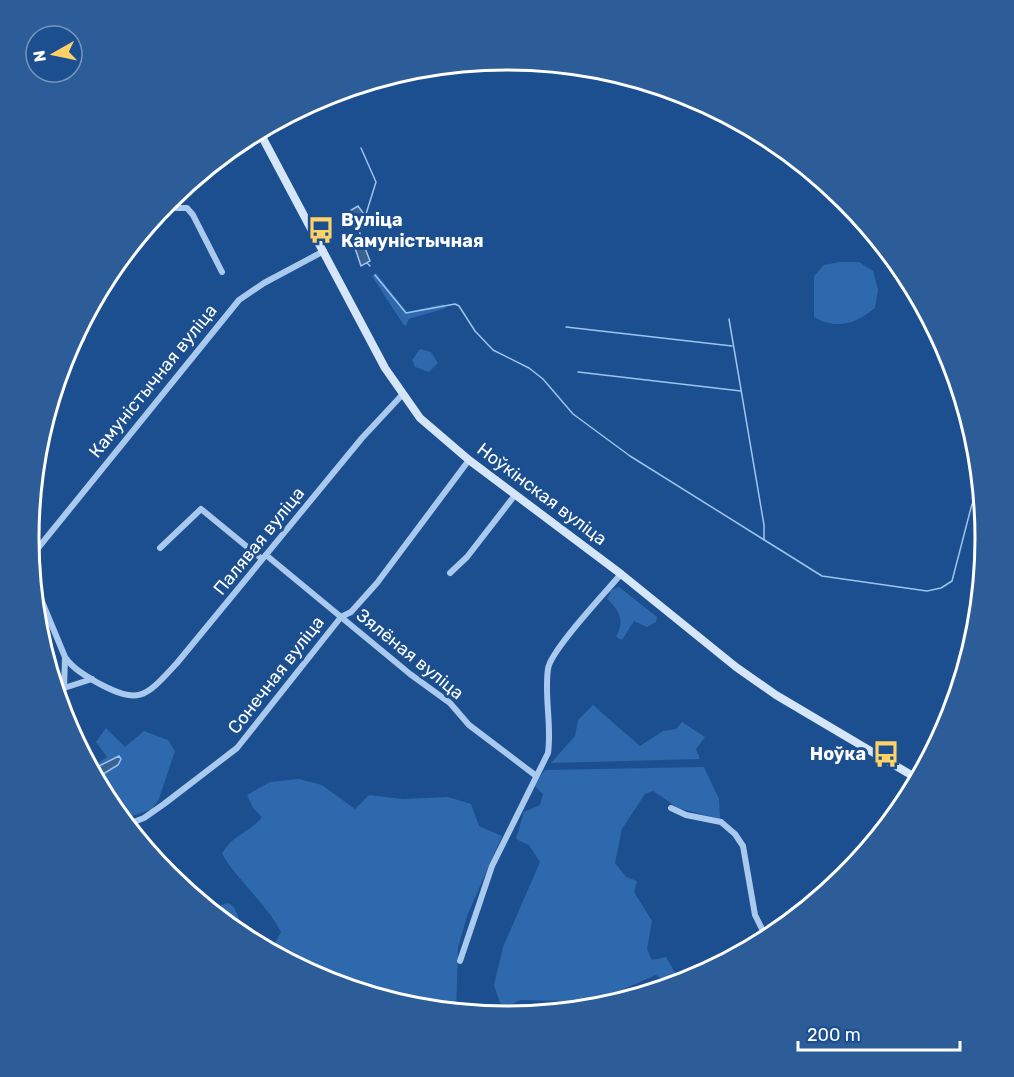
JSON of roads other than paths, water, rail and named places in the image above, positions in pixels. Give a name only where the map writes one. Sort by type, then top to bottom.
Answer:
[{"type":"main road","name":"Ноўкінская вуліца","points":[[263,139],[402,394],[420,418],[469,460],[621,574],[736,667],[776,695],[911,775]]},
{"type":"street","points":[[176,208],[187,208],[193,215],[222,272]]},
{"type":"street","name":"Камуністычная вуліца","points":[[39,546],[238,300],[264,283],[324,251]]},
{"type":"street","name":"Палявая вуліца","points":[[92,679],[120,695],[133,698],[142,695],[162,679],[362,438],[402,394]]},
{"type":"street","name":"Сонечная вуліца","points":[[135,822],[164,804],[237,748],[341,617],[351,612],[376,583],[469,460]]},
{"type":"street","points":[[450,573],[473,549],[515,495]]},
{"type":"street","name":"Зялёная вуліца","points":[[160,549],[201,509],[450,702],[469,725],[535,775]]},
{"type":"street","points":[[460,961],[492,866],[535,775],[548,753],[550,736],[547,680],[550,659],[621,574]]},
{"type":"street","points":[[44,607],[65,657],[71,666],[92,679]]},
{"type":"street","points":[[65,657],[64,687],[92,679]]},
{"type":"street","points":[[671,808],[686,815],[721,822],[735,834],[742,846],[755,915],[763,930]]},
{"type":"waterway","points":[[361,148],[376,182],[366,214]]},
{"type":"waterway","points":[[357,224],[362,240]]},
{"type":"waterway","points":[[367,263],[370,266]]},
{"type":"waterway","points":[[375,275],[406,313],[455,304],[459,306],[475,331],[493,350],[529,368],[543,379],[573,414],[630,456],[822,576],[927,591],[941,588],[952,581],[972,504]]},
{"type":"waterway","points":[[729,319],[764,525],[764,540]]},
{"type":"waterway","points":[[566,327],[732,346]]},
{"type":"waterway","points":[[578,372],[741,391]]},
{"type":"place","name":"Вуліца Камуністычная","points":[[321,230]]},
{"type":"place","name":"Ноўка","points":[[886,754]]}]
